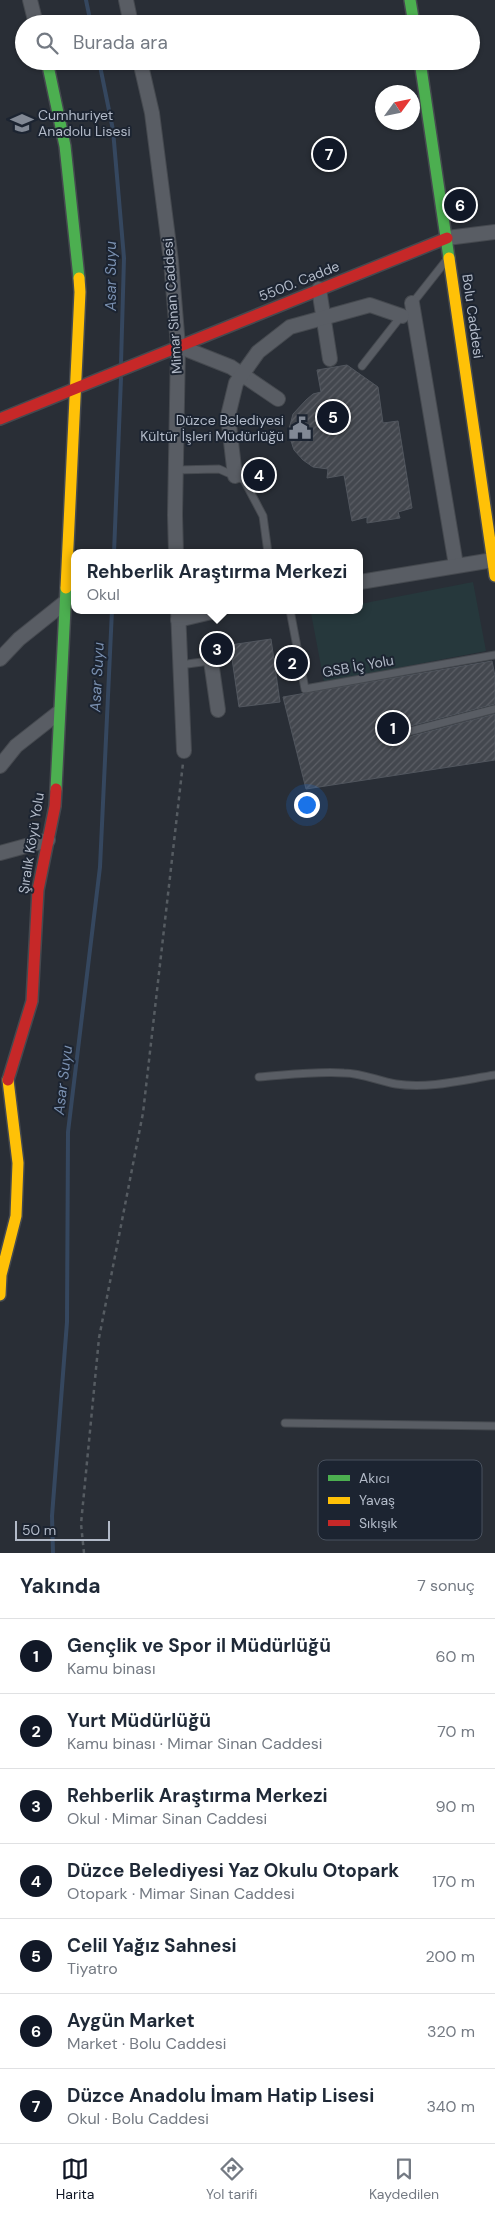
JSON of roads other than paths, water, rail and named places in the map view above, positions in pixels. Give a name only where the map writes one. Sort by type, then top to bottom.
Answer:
[{"type":"street","points":[[30,0],[34,15]]},
{"type":"street","points":[[126,0],[130,15]]},
{"type":"street","points":[[410,0],[412,15]]},
{"type":"street","name":"Şıralık Köyü Yolu","points":[[0,1295],[1,1276],[16,1216],[18,1163],[5,1099],[7,1082],[32,1000],[38,890],[55,806],[58,713],[80,292],[75,225],[58,102],[49,70]]},
{"type":"street","name":"Mimar Sinan Caddesi","points":[[142,70],[152,113],[171,261],[178,346],[175,470],[176,549]]},
{"type":"street","name":"Bolu Caddesi","points":[[421,70],[450,256],[495,576]]},
{"type":"street","points":[[447,238],[495,232]]},
{"type":"street","name":"5500. Cadde","points":[[74,389],[447,238]]},
{"type":"street","points":[[319,289],[330,360]]},
{"type":"street","points":[[412,303],[456,565]]},
{"type":"street","points":[[235,476],[228,416],[236,383],[258,352],[290,327],[370,305],[402,316]]},
{"type":"street","points":[[178,346],[231,367],[278,399]]},
{"type":"street","points":[[0,419],[74,389]]},
{"type":"street","points":[[363,581],[493,560]]},
{"type":"street","points":[[0,659],[19,640],[64,603]]},
{"type":"street","points":[[178,615],[184,751]]},
{"type":"street","points":[[218,660],[218,710]]},
{"type":"street","points":[[0,766],[16,746],[58,713]]},
{"type":"street","points":[[0,853],[48,840]]},
{"type":"lane","points":[[362,366],[450,256]]},
{"type":"lane","points":[[175,470],[219,469],[244,480],[263,516],[267,549]]},
{"type":"lane","name":"GSB İç Yolu","points":[[291,614],[305,689],[495,655]]},
{"type":"lane","points":[[180,665],[218,660]]},
{"type":"lane","points":[[396,735],[495,709]]},
{"type":"lane","points":[[260,1077],[343,1073],[415,1086],[434,1085],[495,1075]]},
{"type":"lane","points":[[285,1423],[495,1426]]},
{"type":"waterway","name":"Asar Suyu","points":[[86,0],[89,15]]},
{"type":"waterway","name":"Asar Suyu","points":[[101,70],[113,130],[124,258],[121,363]]},
{"type":"waterway","name":"Asar Suyu","points":[[114,549],[121,378]]},
{"type":"waterway","name":"Asar Suyu","points":[[53,1553],[52,1516],[67,1322],[68,1132],[100,867],[112,614]]},
{"type":"place","name":"Cumhuriyet Anadolu Lisesi","points":[[22,123]]},
{"type":"place","name":"Düzce Anadolu İmam Hatip Lisesi","points":[[329,154]]},
{"type":"place","name":"Aygün Market","points":[[460,205]]},
{"type":"place","name":"Celil Yağız Sahnesi","points":[[333,417]]},
{"type":"place","name":"Düzce Belediyesi Kültür İşleri Müdürlüğü","points":[[300,428]]},
{"type":"place","name":"Düzce Belediyesi Yaz Okulu Otopark","points":[[259,475]]},
{"type":"place","name":"Rehberlik Araştırma Merkezi","points":[[217,649]]},
{"type":"place","name":"Yurt Müdürlüğü","points":[[292,663]]},
{"type":"place","name":"Gençlik ve Spor il Müdürlüğü","points":[[393,728]]}]
